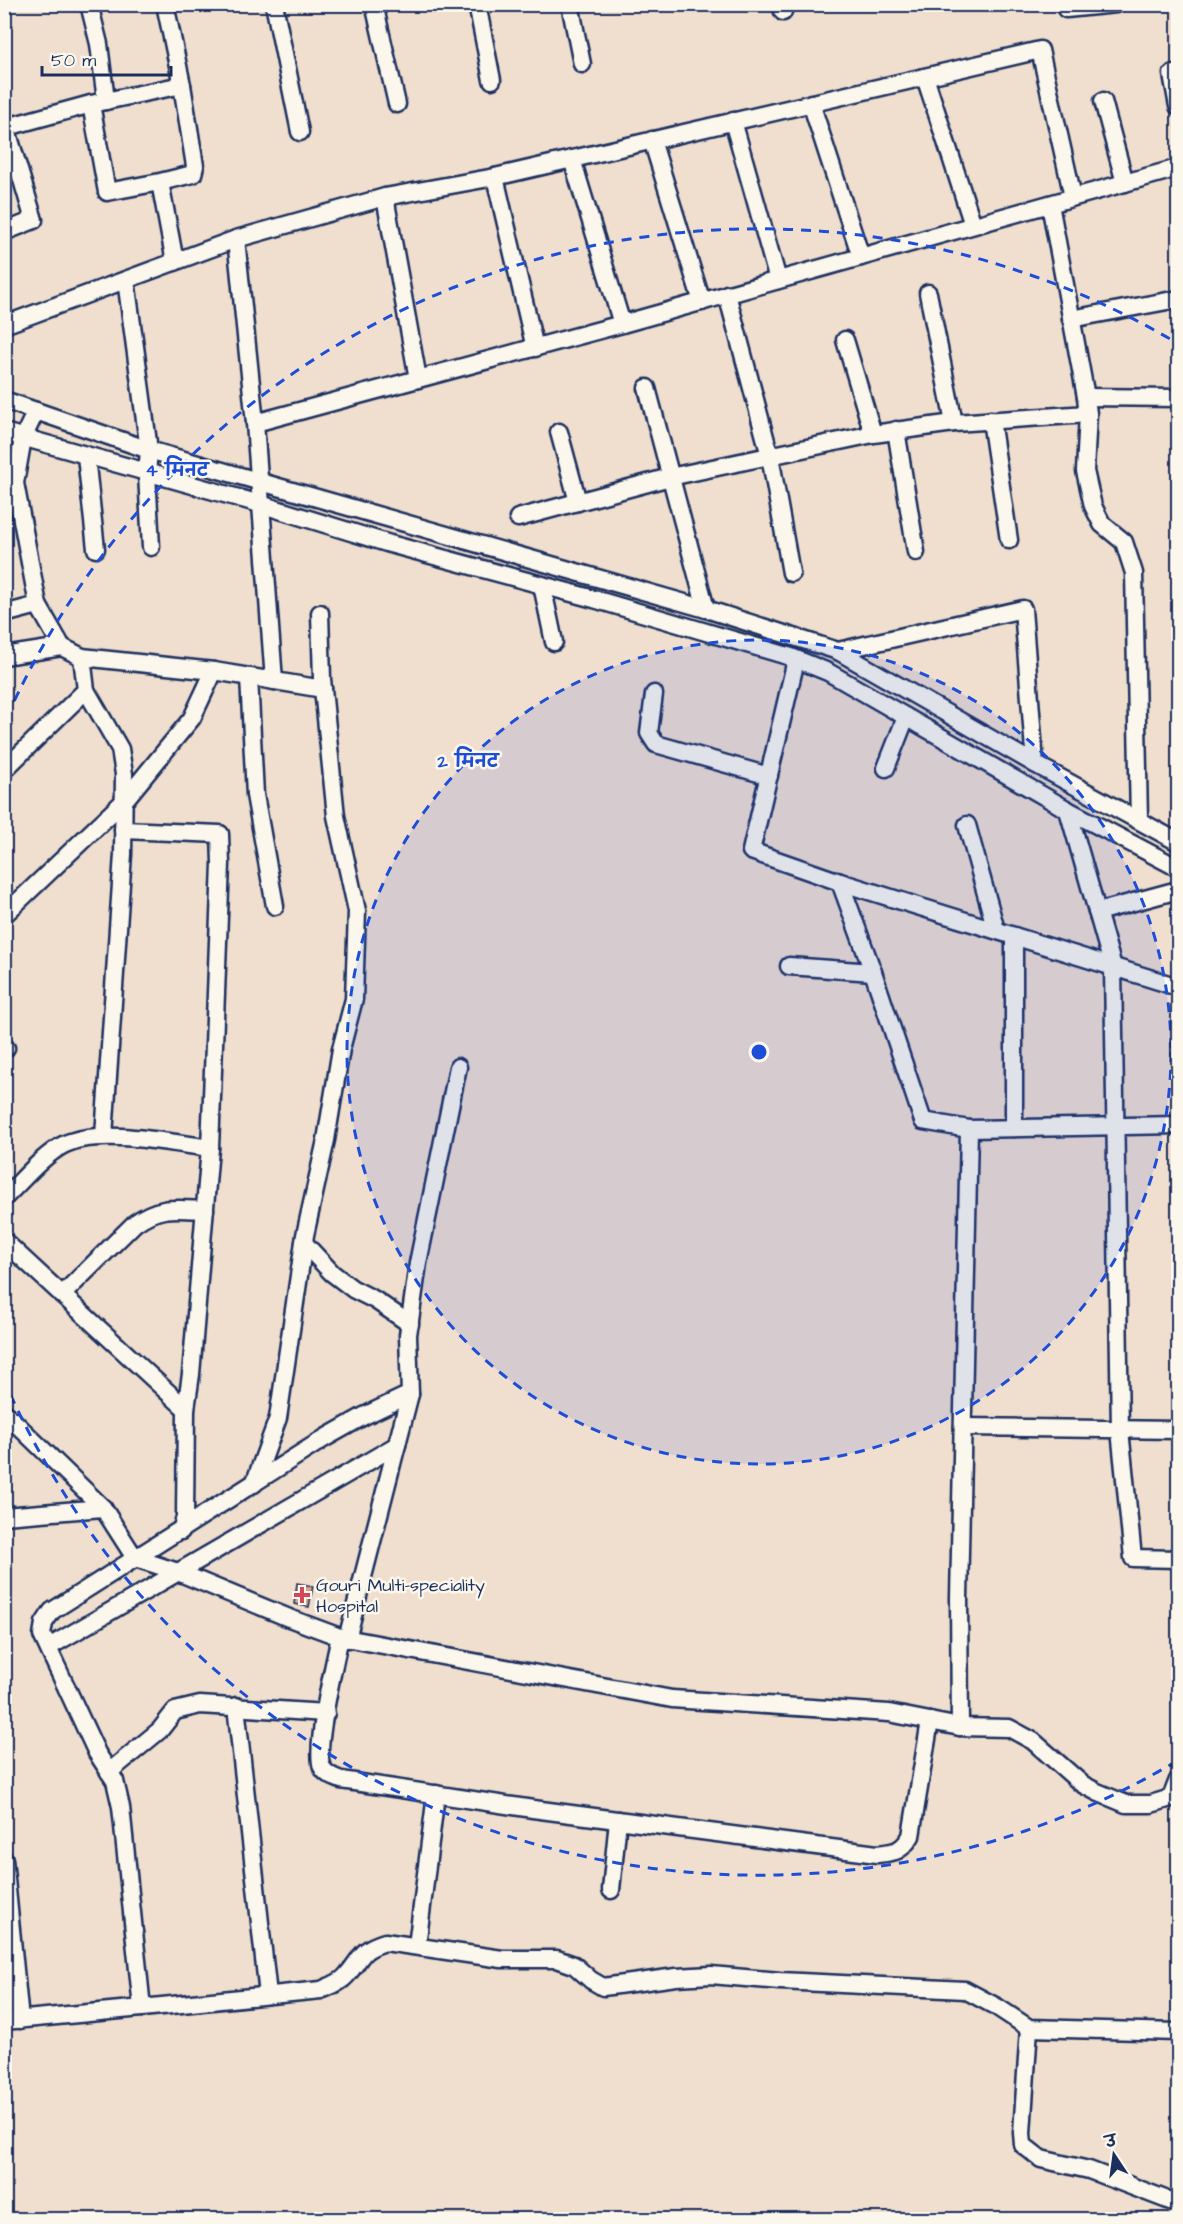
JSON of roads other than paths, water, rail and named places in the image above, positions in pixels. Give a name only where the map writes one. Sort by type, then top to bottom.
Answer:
[{"type":"street","points":[[89,4],[99,44],[99,103],[107,192],[193,174],[195,166],[182,85],[165,4]]},
{"type":"street","points":[[274,4],[300,132]]},
{"type":"street","points":[[374,4],[397,104]]},
{"type":"street","points":[[477,4],[492,80]]},
{"type":"street","points":[[570,4],[582,64]]},
{"type":"street","points":[[1066,9],[1116,4]]},
{"type":"street","points":[[4,325],[236,239],[386,197],[495,177],[1040,50],[1073,197]]},
{"type":"street","points":[[1172,75],[1179,106]]},
{"type":"street","points":[[925,77],[973,225]]},
{"type":"street","points":[[4,232],[34,220],[5,124],[182,85]]},
{"type":"street","points":[[1103,101],[1125,183]]},
{"type":"street","points":[[811,103],[861,257]]},
{"type":"street","points":[[733,121],[778,280]]},
{"type":"street","points":[[652,140],[702,302]]},
{"type":"street","points":[[572,159],[622,324]]},
{"type":"street","points":[[255,423],[536,348],[1179,168]]},
{"type":"street","points":[[495,177],[536,348]]},
{"type":"street","points":[[160,182],[175,262]]},
{"type":"street","points":[[386,197],[418,379]]},
{"type":"street","points":[[1050,204],[1087,406],[1085,471],[1093,506],[1102,524],[1124,542],[1134,573],[1139,820]]},
{"type":"street","points":[[236,239],[255,423],[274,681]]},
{"type":"street","points":[[126,280],[149,450],[147,474],[151,547]]},
{"type":"street","points":[[928,293],[954,423]]},
{"type":"street","points":[[727,294],[770,456],[791,573]]},
{"type":"street","points":[[1071,319],[1179,298]]},
{"type":"street","points":[[845,340],[873,434]]},
{"type":"street","points":[[647,388],[706,609]]},
{"type":"street","points":[[518,518],[670,477],[873,434],[1087,406],[1179,398]]},
{"type":"street","points":[[4,400],[149,450],[706,609],[838,651],[1035,764],[1179,842]]},
{"type":"street","points":[[36,411],[23,438],[15,483],[38,604],[62,647],[82,657],[214,671],[323,689]]},
{"type":"street","points":[[991,420],[1009,540]]},
{"type":"street","points":[[896,430],[916,552]]},
{"type":"street","points":[[4,432],[260,504],[390,544],[542,585],[796,660],[828,672],[1068,810],[1179,868]]},
{"type":"street","points":[[559,432],[578,502]]},
{"type":"street","points":[[86,456],[96,549]]},
{"type":"street","points":[[542,585],[554,642]]},
{"type":"street","points":[[4,614],[38,604]]},
{"type":"street","points":[[838,651],[1023,609],[1035,764]]},
{"type":"street","points":[[255,1484],[278,1418],[303,1243],[326,1140],[341,1049],[354,999],[357,911],[336,816],[323,689],[320,613]]},
{"type":"street","points":[[4,656],[62,647]]},
{"type":"street","points":[[82,657],[87,690],[120,749],[124,774],[123,830],[104,1136]]},
{"type":"street","points":[[796,660],[751,852],[840,882],[1179,987]]},
{"type":"street","points":[[4,915],[124,801],[192,718],[214,671]]},
{"type":"street","points":[[249,677],[255,795],[275,906]]},
{"type":"street","points":[[4,770],[87,690]]},
{"type":"street","points":[[654,694],[649,733],[656,744],[769,776]]},
{"type":"street","points":[[886,768],[906,717]]},
{"type":"street","points":[[1068,810],[1113,967],[1120,1430],[1133,1558],[1179,1559]]},
{"type":"street","points":[[967,825],[996,930]]},
{"type":"street","points":[[123,830],[220,834],[221,864],[210,1148],[192,1374],[186,1409],[185,1517],[181,1531]]},
{"type":"street","points":[[840,882],[923,1120],[969,1129],[1179,1125]]},
{"type":"street","points":[[1097,912],[1179,890]]},
{"type":"street","points":[[1014,936],[1014,1128]]},
{"type":"street","points":[[789,966],[873,972]]},
{"type":"street","points":[[458,1067],[418,1263],[408,1335],[410,1394],[326,1713],[320,1747],[322,1769],[341,1780],[877,1854],[904,1848],[911,1836],[930,1721]]},
{"type":"street","points":[[960,1727],[959,1598],[969,1129]]},
{"type":"street","points":[[4,1198],[49,1155],[64,1145],[85,1138],[104,1136],[210,1148]]},
{"type":"street","points":[[62,1295],[135,1222],[147,1214],[163,1208],[205,1210]]},
{"type":"street","points":[[4,1241],[186,1409]]},
{"type":"street","points":[[303,1243],[332,1273],[353,1289],[375,1300],[410,1324]]},
{"type":"street","points":[[142,2008],[121,1807],[115,1781],[97,1753],[42,1635],[45,1623],[52,1611],[334,1433],[410,1394]]},
{"type":"street","points":[[4,1412],[103,1508],[135,1558],[178,1572],[344,1638],[672,1699],[889,1713],[960,1727],[1009,1728],[1033,1741],[1082,1784],[1126,1804],[1151,1804],[1171,1798],[1179,1780]]},
{"type":"street","points":[[963,1426],[1179,1430]]},
{"type":"street","points":[[49,1647],[397,1445]]},
{"type":"street","points":[[4,1516],[103,1508]]},
{"type":"street","points":[[109,1772],[160,1730],[175,1711],[200,1705],[326,1713]]},
{"type":"street","points":[[236,1706],[268,1995]]},
{"type":"street","points":[[417,1946],[436,1794]]},
{"type":"street","points":[[611,1890],[618,1820]]},
{"type":"street","points":[[4,1859],[12,2020],[321,1990],[346,1977],[357,1959],[369,1947],[385,1942],[502,1959],[557,1959],[574,1965],[603,1987],[711,1974],[780,1981],[965,1990],[1029,2028],[1179,2032]]},
{"type":"street","points":[[1029,2028],[1023,2145],[1041,2159],[1089,2170],[1179,2204]]},
{"type":"place","name":"Gouri Multi-speciality Hospital","points":[[302,1595]]}]
